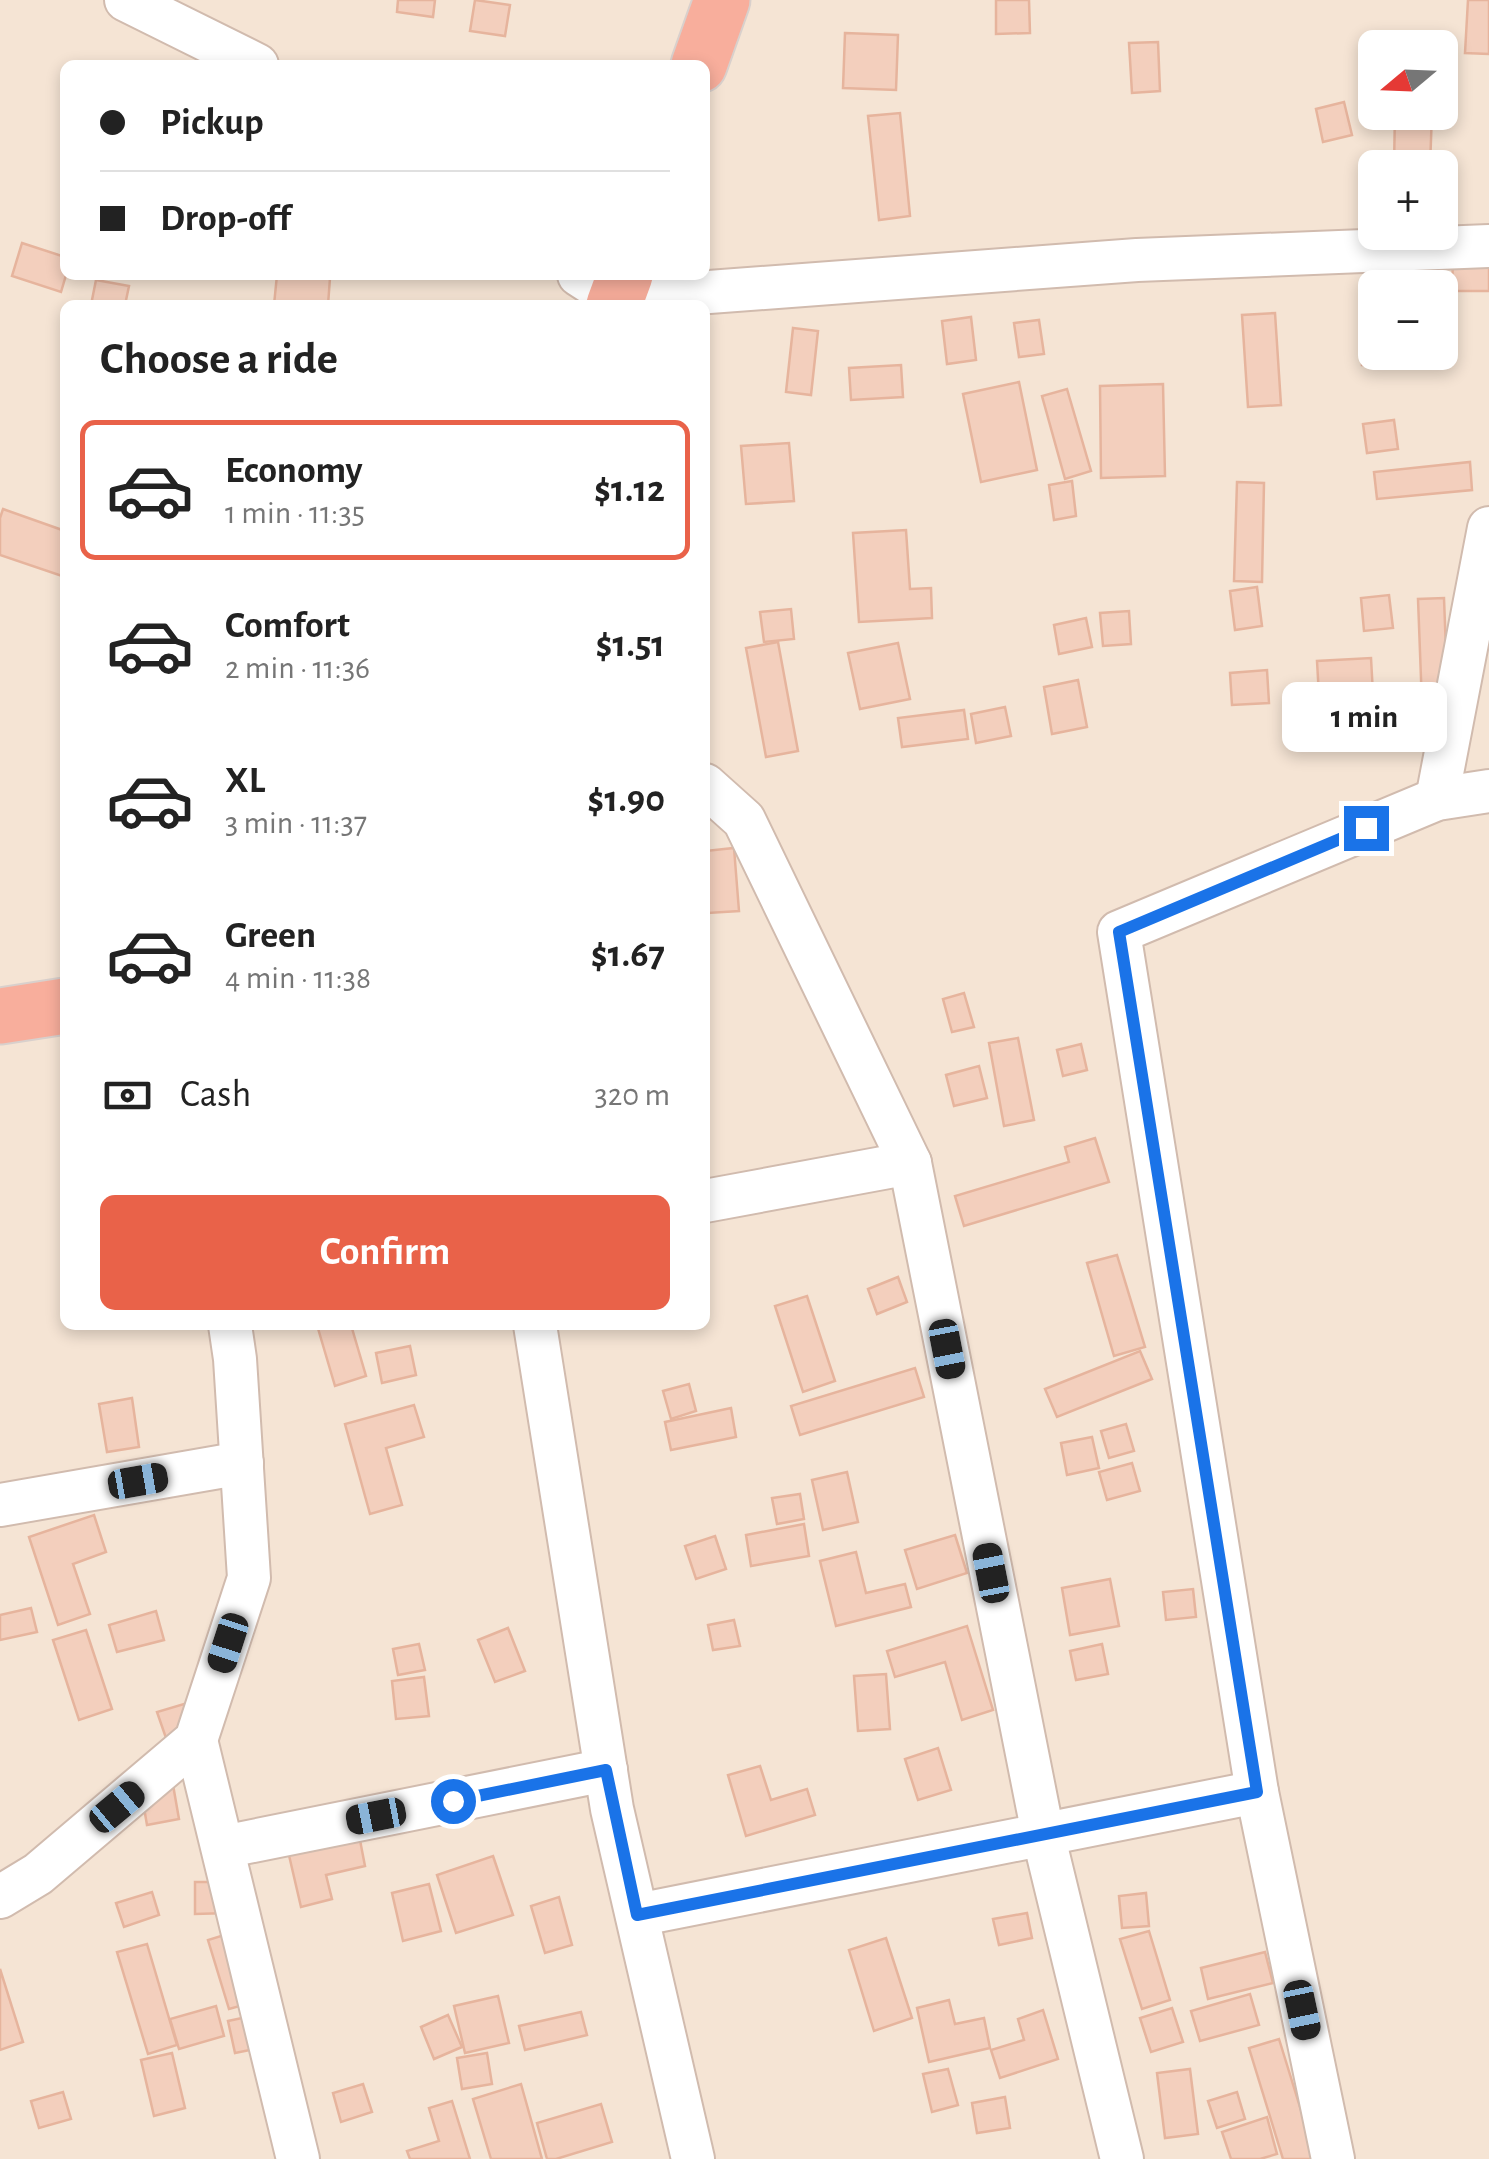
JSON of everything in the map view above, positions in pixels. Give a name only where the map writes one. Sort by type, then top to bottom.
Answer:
[{"type":"highway","points":[[701,60],[722,0]]},
{"type":"highway","points":[[0,1016],[60,1007]]},
{"type":"street","points":[[126,0],[247,60]]},
{"type":"street","points":[[609,288],[1489,246]]},
{"type":"street","points":[[1437,799],[1489,528]]},
{"type":"street","points":[[710,789],[744,820],[910,1162],[1043,1834],[1122,2159]]},
{"type":"street","points":[[1333,2159],[1257,1792],[1119,932],[1437,799],[1489,791]]},
{"type":"street","points":[[710,1200],[910,1162]]},
{"type":"street","points":[[0,1897],[38,1874],[196,1740],[249,1578],[231,1330]]},
{"type":"street","points":[[537,1330],[606,1770],[693,2159]]},
{"type":"street","points":[[0,1505],[242,1463]]},
{"type":"street","points":[[196,1740],[298,2159]]},
{"type":"street","points":[[222,1847],[606,1770]]},
{"type":"street","points":[[637,1915],[1257,1792]]},
{"type":"shaded area","points":[[0,0],[1489,0],[1489,2159],[0,2159]]},
{"type":"building","points":[[398,0],[435,0],[433,17],[397,12]]},
{"type":"building","points":[[475,0],[510,5],[505,36],[470,31]]},
{"type":"building","points":[[996,0],[1029,0],[1030,33],[996,34]]},
{"type":"building","points":[[1468,0],[1489,0],[1489,54],[1465,53]]},
{"type":"building","points":[[845,33],[898,35],[896,90],[843,88]]},
{"type":"building","points":[[1158,42],[1160,91],[1132,93],[1129,43]]},
{"type":"building","points":[[1344,102],[1352,135],[1323,142],[1316,109]]},
{"type":"building","points":[[900,113],[910,216],[879,220],[868,116]]},
{"type":"building","points":[[1395,130],[1431,130],[1431,150],[1394,150]]},
{"type":"building","points":[[22,243],[60,255],[60,280],[65,280],[61,292],[12,276]]},
{"type":"building","points":[[1453,257],[1489,258],[1489,291],[1458,291],[1458,270],[1453,270]]},
{"type":"building","points":[[96,280],[129,286],[126,300],[92,300]]},
{"type":"building","points":[[276,280],[330,280],[328,300],[274,300]]},
{"type":"building","points":[[1275,313],[1281,405],[1248,407],[1242,315]]},
{"type":"building","points":[[971,317],[976,360],[947,364],[942,321]]},
{"type":"building","points":[[1039,320],[1044,354],[1019,357],[1014,323]]},
{"type":"building","points":[[793,328],[818,331],[811,395],[786,392]]},
{"type":"building","points":[[901,365],[903,397],[851,400],[849,368]]},
{"type":"building","points":[[1019,382],[1037,470],[981,482],[963,394]]},
{"type":"building","points":[[1163,384],[1165,476],[1101,478],[1100,386]]},
{"type":"building","points":[[1067,389],[1091,471],[1065,479],[1042,396]]},
{"type":"building","points":[[1394,420],[1398,449],[1367,453],[1363,424]]},
{"type":"building","points":[[789,443],[794,501],[746,504],[741,446]]},
{"type":"building","points":[[1470,462],[1472,490],[1377,499],[1374,472]]},
{"type":"building","points":[[1072,481],[1076,516],[1054,520],[1049,485]]},
{"type":"building","points":[[1237,482],[1264,483],[1262,582],[1234,581]]},
{"type":"building","points":[[3,509],[60,529],[60,575],[0,555]]},
{"type":"building","points":[[906,530],[910,589],[931,588],[932,618],[859,622],[853,533]]},
{"type":"building","points":[[1257,587],[1262,626],[1235,630],[1230,591]]},
{"type":"building","points":[[1389,595],[1393,628],[1364,631],[1361,598]]},
{"type":"building","points":[[1444,598],[1448,704],[1422,705],[1418,599]]},
{"type":"building","points":[[791,609],[794,639],[764,642],[760,612]]},
{"type":"building","points":[[1129,611],[1131,644],[1103,646],[1100,613]]},
{"type":"building","points":[[1086,618],[1092,647],[1059,654],[1054,625]]},
{"type":"building","points":[[778,642],[798,751],[766,757],[746,648]]},
{"type":"building","points":[[898,643],[910,699],[860,709],[848,653]]},
{"type":"building","points":[[1371,658],[1373,694],[1319,696],[1317,661]]},
{"type":"building","points":[[1267,670],[1269,703],[1232,705],[1230,673]]},
{"type":"building","points":[[1078,680],[1087,727],[1052,734],[1044,687]]},
{"type":"building","points":[[1005,707],[1011,736],[976,743],[971,714]]},
{"type":"building","points":[[964,710],[968,739],[902,747],[898,718]]},
{"type":"building","points":[[734,848],[739,911],[710,913],[710,850]]},
{"type":"building","points":[[964,993],[974,1027],[952,1032],[943,999]]},
{"type":"building","points":[[1018,1038],[1034,1120],[1004,1126],[989,1043]]},
{"type":"building","points":[[1081,1044],[1087,1070],[1063,1076],[1057,1050]]},
{"type":"building","points":[[979,1066],[987,1098],[954,1106],[946,1075]]},
{"type":"building","points":[[1095,1138],[1109,1182],[964,1226],[955,1196],[1069,1162],[1065,1147]]},
{"type":"building","points":[[1117,1255],[1145,1347],[1114,1356],[1087,1263]]},
{"type":"building","points":[[898,1277],[907,1302],[877,1314],[868,1289]]},
{"type":"building","points":[[807,1296],[835,1381],[803,1392],[775,1306]]},
{"type":"building","points":[[318,1330],[352,1330],[366,1376],[335,1386]]},
{"type":"building","points":[[410,1346],[416,1375],[382,1383],[376,1353]]},
{"type":"building","points":[[1140,1351],[1152,1379],[1057,1417],[1045,1389]]},
{"type":"building","points":[[915,1368],[924,1397],[800,1435],[791,1406]]},
{"type":"building","points":[[689,1384],[696,1411],[671,1419],[663,1391]]},
{"type":"building","points":[[132,1398],[139,1447],[107,1452],[99,1404]]},
{"type":"building","points":[[414,1405],[424,1437],[386,1448],[402,1505],[370,1514],[345,1424]]},
{"type":"building","points":[[731,1408],[736,1437],[671,1450],[665,1422]]},
{"type":"building","points":[[1126,1424],[1134,1451],[1109,1458],[1101,1431]]},
{"type":"building","points":[[1092,1437],[1099,1468],[1067,1475],[1061,1443]]},
{"type":"building","points":[[1132,1463],[1140,1491],[1107,1500],[1099,1472]]},
{"type":"building","points":[[847,1472],[858,1522],[823,1530],[812,1480]]},
{"type":"building","points":[[800,1494],[804,1519],[777,1524],[772,1498]]},
{"type":"building","points":[[94,1515],[106,1552],[73,1564],[90,1614],[58,1625],[29,1537]]},
{"type":"building","points":[[804,1524],[809,1556],[751,1566],[746,1535]]},
{"type":"building","points":[[955,1535],[967,1573],[917,1589],[905,1550]]},
{"type":"building","points":[[715,1536],[726,1569],[696,1579],[685,1546]]},
{"type":"building","points":[[856,1552],[866,1593],[905,1584],[911,1607],[836,1626],[820,1561]]},
{"type":"building","points":[[1110,1579],[1119,1626],[1070,1635],[1062,1588]]},
{"type":"building","points":[[1193,1589],[1196,1617],[1166,1620],[1163,1592]]},
{"type":"building","points":[[31,1608],[37,1632],[0,1640],[0,1615]]},
{"type":"building","points":[[156,1611],[164,1640],[117,1652],[109,1625]]},
{"type":"building","points":[[734,1620],[740,1646],[713,1650],[708,1625]]},
{"type":"building","points":[[967,1626],[993,1710],[962,1720],[945,1662],[895,1677],[887,1651]]},
{"type":"building","points":[[508,1628],[525,1671],[495,1682],[478,1640]]},
{"type":"building","points":[[86,1630],[112,1709],[79,1720],[53,1640]]},
{"type":"building","points":[[419,1644],[425,1670],[398,1675],[393,1649]]},
{"type":"building","points":[[1102,1644],[1108,1674],[1076,1680],[1070,1651]]},
{"type":"building","points":[[886,1674],[890,1729],[858,1731],[854,1676]]},
{"type":"building","points":[[424,1677],[429,1716],[396,1719],[392,1681]]},
{"type":"building","points":[[194,1701],[202,1727],[166,1738],[157,1712]]},
{"type":"building","points":[[938,1748],[951,1790],[918,1800],[905,1759]]},
{"type":"building","points":[[169,1762],[179,1819],[147,1825],[137,1767]]},
{"type":"building","points":[[760,1766],[771,1800],[807,1789],[815,1815],[746,1836],[728,1775]]},
{"type":"building","points":[[359,1835],[365,1866],[326,1875],[332,1899],[301,1907],[288,1851]]},
{"type":"building","points":[[493,1856],[513,1915],[456,1933],[437,1875]]},
{"type":"building","points":[[195,1882],[229,1882],[229,1913],[195,1914]]},
{"type":"building","points":[[429,1884],[441,1931],[403,1941],[392,1893]]},
{"type":"building","points":[[152,1892],[159,1915],[124,1927],[116,1903]]},
{"type":"building","points":[[1146,1893],[1149,1926],[1122,1928],[1119,1896]]},
{"type":"building","points":[[559,1897],[572,1945],[545,1953],[531,1906]]},
{"type":"building","points":[[1027,1913],[1032,1938],[999,1945],[993,1919]]},
{"type":"building","points":[[237,1931],[258,2001],[229,2009],[208,1940]]},
{"type":"building","points":[[1149,1931],[1170,2000],[1142,2009],[1120,1939]]},
{"type":"building","points":[[886,1938],[912,2018],[874,2031],[849,1950]]},
{"type":"building","points":[[147,1944],[177,2045],[148,2054],[117,1952]]},
{"type":"building","points":[[1265,1952],[1273,1983],[1208,1999],[1201,1968]]},
{"type":"building","points":[[0,1969],[23,2042],[0,2050]]},
{"type":"building","points":[[1250,1994],[1259,2025],[1200,2041],[1191,2011]]},
{"type":"building","points":[[498,1996],[509,2043],[465,2053],[454,2006]]},
{"type":"building","points":[[949,2000],[955,2024],[984,2018],[990,2048],[929,2062],[917,2008]]},
{"type":"building","points":[[216,2006],[224,2036],[179,2049],[170,2019]]},
{"type":"building","points":[[1172,2008],[1183,2042],[1151,2052],[1140,2018]]},
{"type":"building","points":[[1043,2010],[1058,2059],[1000,2078],[991,2050],[1024,2040],[1018,2019]]},
{"type":"building","points":[[581,2012],[587,2035],[525,2050],[519,2026]]},
{"type":"building","points":[[256,2015],[264,2047],[235,2053],[228,2021]]},
{"type":"building","points":[[448,2015],[462,2047],[434,2059],[421,2027]]},
{"type":"building","points":[[1279,2039],[1316,2159],[1283,2159],[1249,2048]]},
{"type":"building","points":[[172,2053],[185,2108],[154,2116],[141,2060]]},
{"type":"building","points":[[487,2053],[492,2084],[462,2089],[457,2058]]},
{"type":"building","points":[[948,2069],[958,2105],[932,2112],[923,2074]]},
{"type":"building","points":[[1190,2069],[1198,2134],[1165,2138],[1157,2073]]},
{"type":"building","points":[[363,2084],[372,2112],[341,2122],[333,2093]]},
{"type":"building","points":[[521,2084],[542,2159],[491,2159],[473,2099]]},
{"type":"building","points":[[63,2092],[71,2119],[39,2128],[31,2101]]},
{"type":"building","points":[[1237,2092],[1245,2119],[1217,2128],[1208,2101]]},
{"type":"building","points":[[1005,2097],[1010,2128],[977,2133],[972,2103]]},
{"type":"building","points":[[452,2101],[470,2159],[410,2159],[407,2151],[439,2141],[429,2108]]},
{"type":"building","points":[[601,2104],[612,2142],[547,2159],[537,2123]]},
{"type":"building","points":[[1267,2117],[1277,2154],[1260,2159],[1231,2159],[1222,2132]]},
{"type":"route","points":[[453,1801],[606,1770],[637,1915],[1257,1792],[1119,932],[1366,828]]}]
